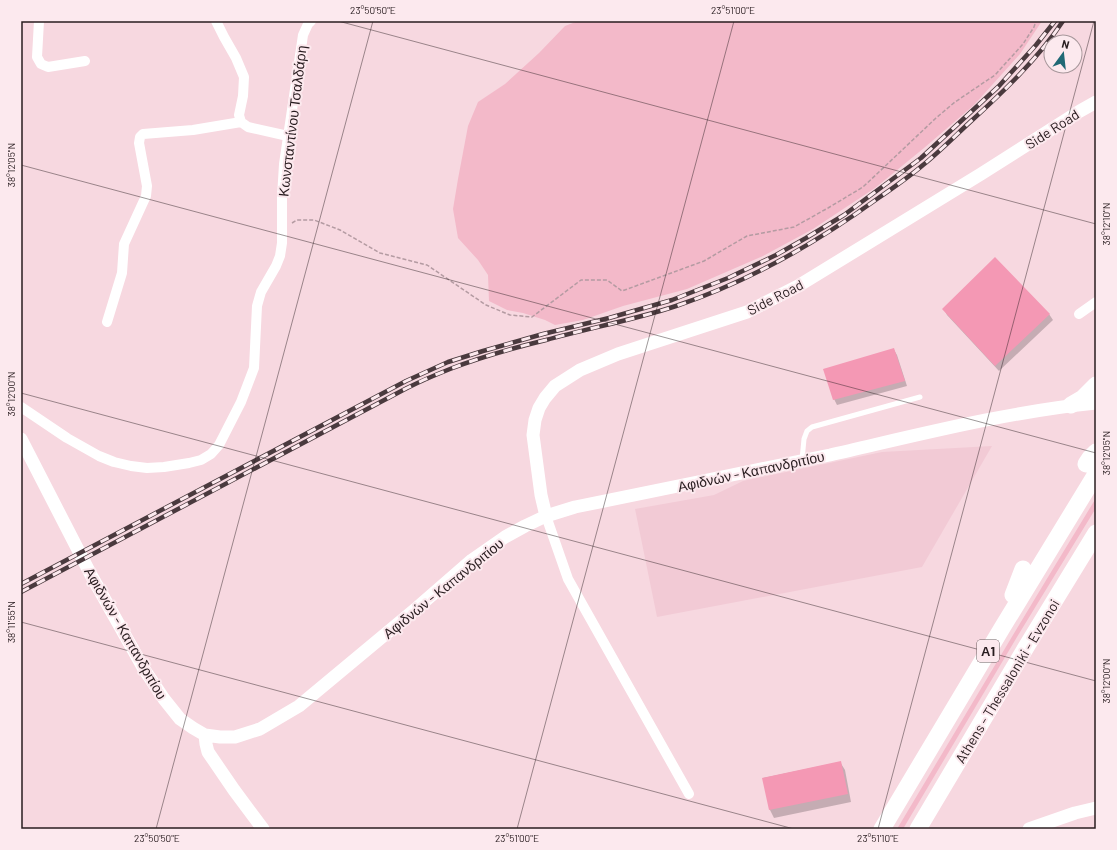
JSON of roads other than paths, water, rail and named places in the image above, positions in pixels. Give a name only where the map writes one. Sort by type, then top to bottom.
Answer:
[{"type":"highway","points":[[1071,405],[1083,398],[1096,385]]},
{"type":"highway","name":"Α1","points":[[882,829],[1002,628],[1093,463]]},
{"type":"highway","name":"Athens - Thessaloniki - Evzonoi","points":[[918,829],[1096,533]]},
{"type":"highway","points":[[1062,590],[1096,552]]},
{"type":"highway","points":[[1002,628],[1023,569]]},
{"type":"main road","name":"Side Road","points":[[546,516],[541,495],[533,435],[535,420],[539,408],[555,386],[580,370],[618,354],[747,312],[798,286],[1096,102]]},
{"type":"main road","name":"Αφιδνών - Καπανδριτίου","points":[[21,439],[91,575],[144,669],[164,699],[180,719],[206,735],[228,738],[260,729],[299,706],[472,560],[505,537],[546,516],[575,507],[802,461],[1015,414],[1071,405],[1096,403]]},
{"type":"main road","points":[[206,735],[208,752],[263,829]]},
{"type":"main road","points":[[1029,829],[1075,813],[1096,808]]},
{"type":"street","points":[[39,21],[37,57],[41,64],[48,67],[86,61]]},
{"type":"street","points":[[216,21],[236,58],[244,77],[243,96],[239,115],[241,122],[248,127],[288,136]]},
{"type":"street","name":"Κωνσταντίνου Τσαλδάρη","points":[[21,407],[67,438],[99,456],[120,464],[147,468],[189,463],[201,460],[211,454],[219,445],[235,416],[254,368],[257,306],[261,292],[280,256],[284,164],[303,35],[311,21]]},
{"type":"street","points":[[108,322],[122,273],[124,244],[146,196],[147,186],[139,143],[140,137],[143,134],[193,130],[241,122]]},
{"type":"street","points":[[1079,314],[1096,302]]},
{"type":"street","points":[[546,516],[568,579],[689,794]]},
{"type":"lane","points":[[802,461],[804,439],[807,431],[812,427],[920,397]]},
{"type":"railway","points":[[21,584],[406,381],[448,362],[543,334],[609,318],[672,300],[728,278],[776,255],[844,215],[921,158],[999,86],[1036,45],[1055,21]]},
{"type":"railway","points":[[21,592],[428,378],[450,369],[521,346],[644,316],[676,306],[729,285],[781,260],[806,246],[854,215],[912,174],[929,160],[1019,75],[1042,49],[1063,21]]}]
